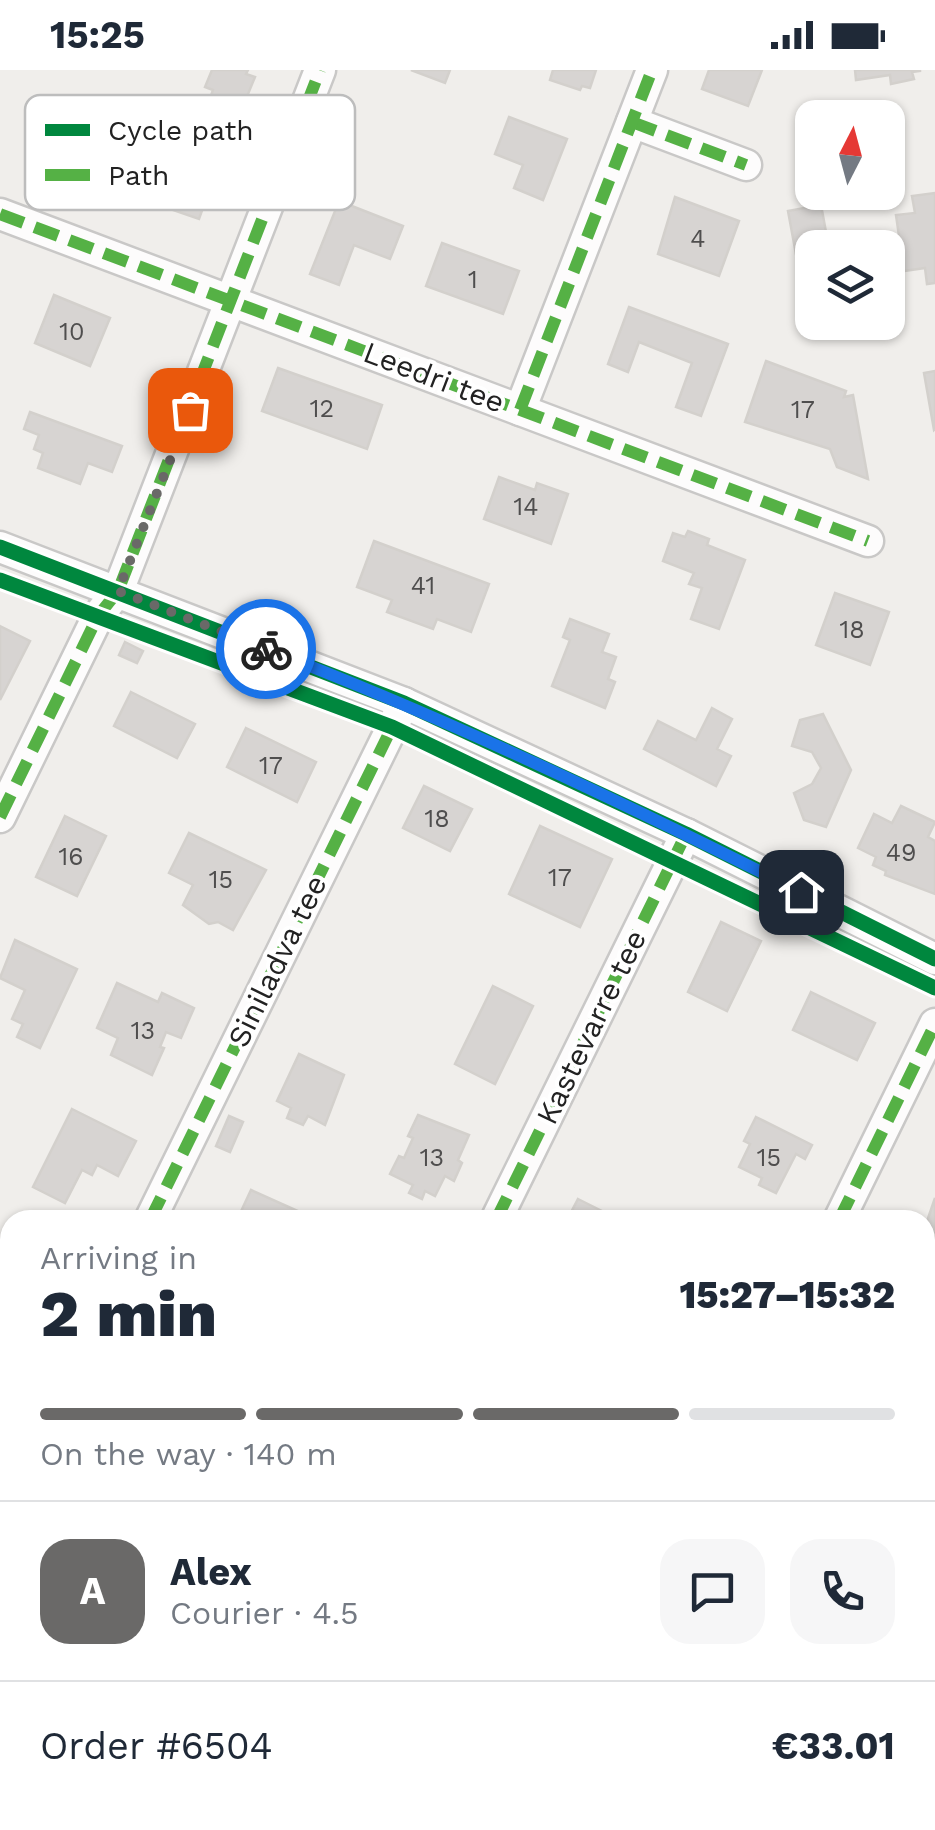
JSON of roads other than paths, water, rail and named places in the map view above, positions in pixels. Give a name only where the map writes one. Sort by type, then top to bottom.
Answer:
[{"type":"street","points":[[311,95],[320,70]]},
{"type":"street","points":[[520,410],[652,70]]},
{"type":"street","points":[[632,122],[746,166]]},
{"type":"street","points":[[0,818],[98,616],[118,591],[267,210]]},
{"type":"street","name":"Leedri tee","points":[[0,214],[868,541]]},
{"type":"street","points":[[0,547],[404,703],[686,834],[935,959]]},
{"type":"street","name":"Siniladva tee","points":[[155,1210],[404,703]]},
{"type":"street","name":"Kastevarre tee","points":[[501,1210],[686,834]]},
{"type":"street","points":[[844,1210],[935,1024]]}]
